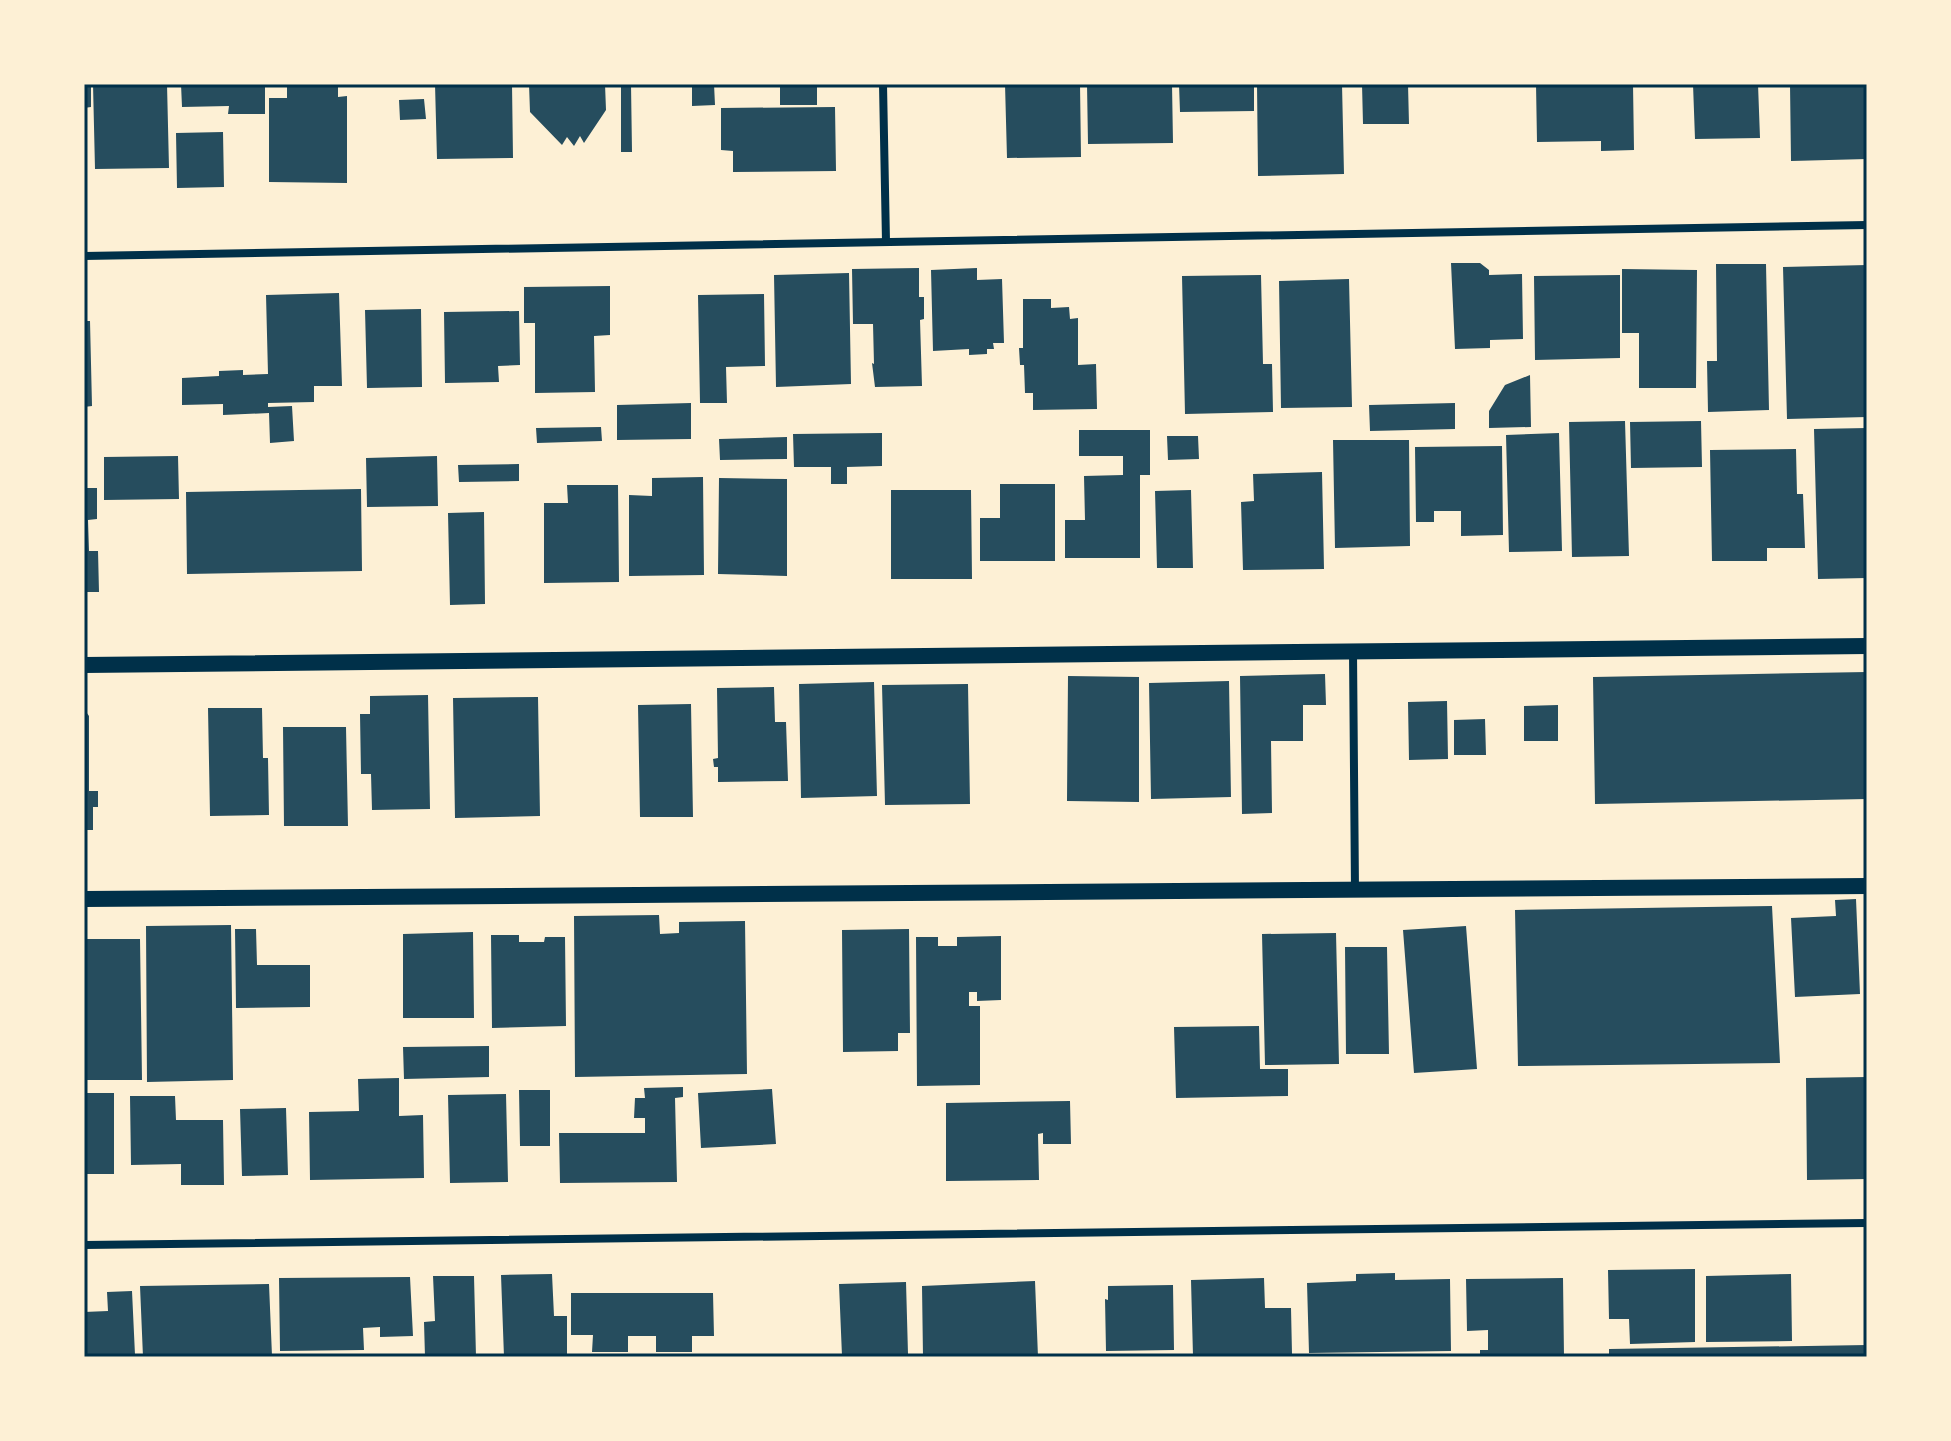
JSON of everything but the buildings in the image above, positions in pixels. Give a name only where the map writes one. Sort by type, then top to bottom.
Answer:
[{"type":"main road","points":[[84,665],[1867,646]]},
{"type":"main road","points":[[84,899],[1867,886]]},
{"type":"street","points":[[883,84],[886,242]]},
{"type":"street","points":[[84,256],[1867,225]]},
{"type":"street","points":[[1353,651],[1355,890]]},
{"type":"street","points":[[84,1245],[1867,1223]]}]
